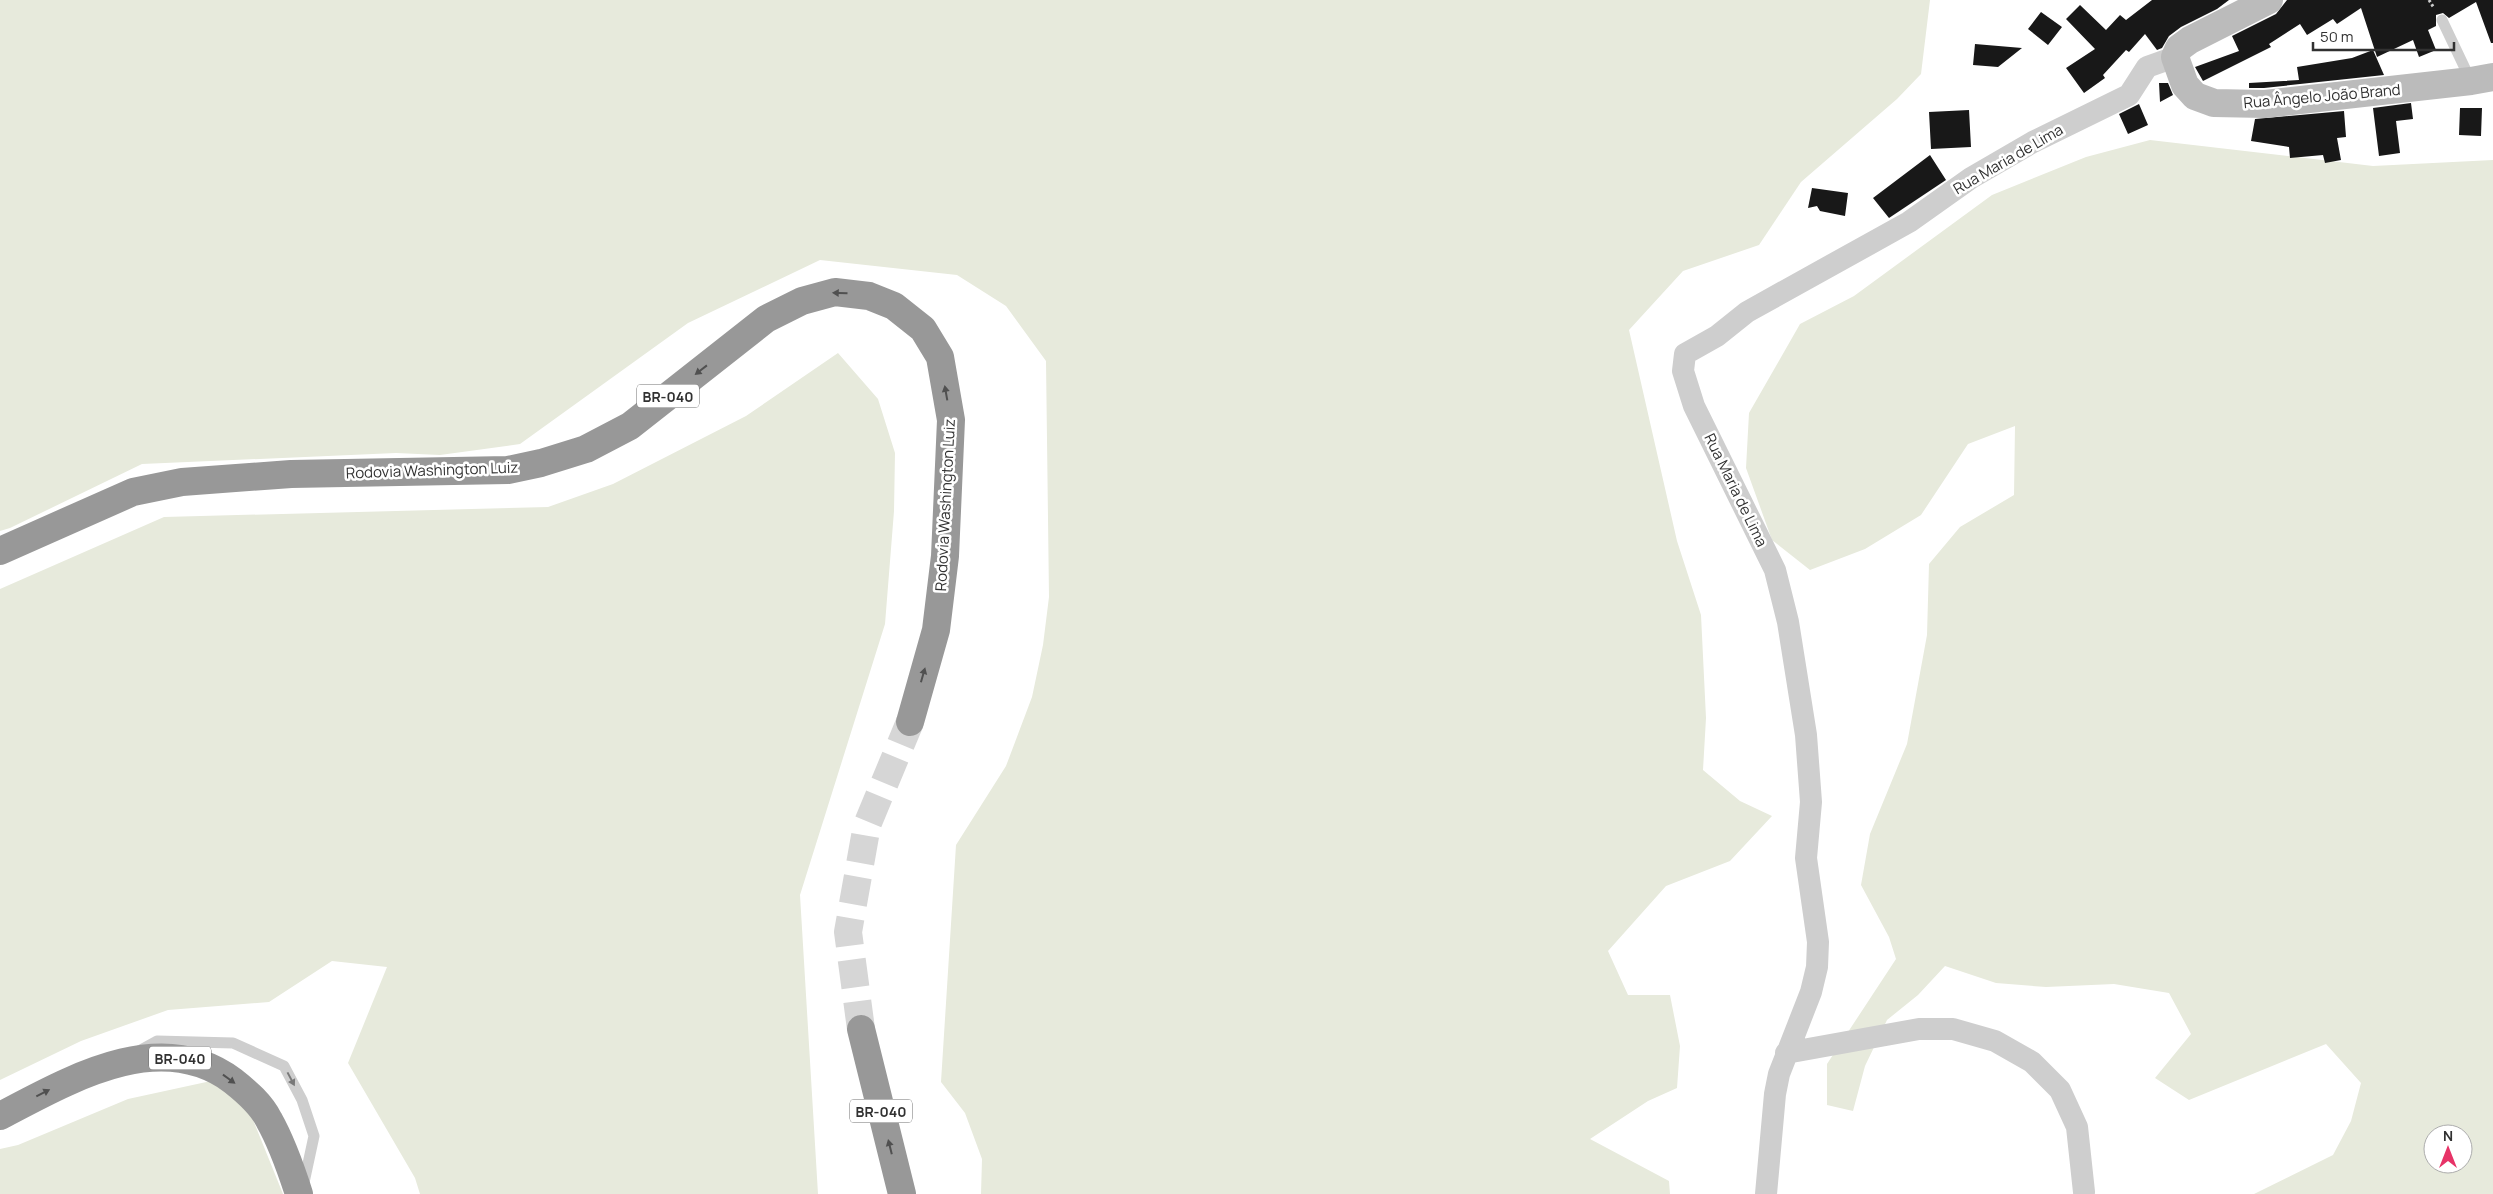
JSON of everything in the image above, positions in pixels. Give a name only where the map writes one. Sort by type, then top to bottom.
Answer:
[{"type":"highway","name":"Rodovia Washington Luiz","points":[[0,551],[133,492],[182,482],[291,474],[500,471],[541,463],[586,449],[630,426],[773,315],[802,301],[836,292],[869,296],[894,306],[923,329],[940,357],[951,420],[945,556],[936,630],[910,722]]},
{"type":"highway","name":"BR-040","points":[[861,1029],[902,1194]]},
{"type":"highway","name":"BR-040","points":[[0,1116],[84,1074],[121,1062],[178,1057],[202,1063],[224,1074],[259,1104],[270,1120],[300,1194]]},
{"type":"street","points":[[2175,57],[2179,48],[2190,40],[2270,0]]},
{"type":"street","name":"Rua Ângelo João Brand","points":[[2175,57],[2185,85],[2195,96],[2214,103],[2265,104],[2482,79]]},
{"type":"street","name":"Rua Maria de Lima","points":[[1766,1194],[1775,1094],[1786,1053],[1811,992],[1817,967],[1818,942],[1807,866],[1811,802],[1806,735],[1788,622],[1775,570],[1694,406],[1684,371],[1685,354],[1717,336],[1747,312],[1909,222],[1971,178],[2033,142],[2129,95],[2147,67],[2175,57]]},
{"type":"street","points":[[1786,1053],[1919,1029],[1953,1029],[1995,1041],[2032,1062],[2060,1090],[2078,1127],[2084,1192]]},
{"type":"lane","points":[[2442,20],[2482,79]]},
{"type":"lane","points":[[121,1062],[157,1040],[233,1043],[284,1066],[302,1100],[314,1136],[309,1168],[300,1194]]},
{"type":"shaded area","points":[[0,0],[1930,0],[1921,74],[1897,99],[1801,182],[1759,245],[1683,271],[1629,330],[1677,541],[1701,615],[1706,718],[1703,770],[1740,801],[1772,816],[1730,861],[1666,886],[1608,951],[1628,995],[1670,995],[1680,1046],[1677,1088],[1648,1101],[1590,1139],[1669,1181],[1670,1194],[981,1194],[982,1159],[965,1113],[941,1082],[956,845],[1006,766],[1032,697],[1043,645],[1049,597],[1046,361],[1006,306],[957,275],[820,260],[688,323],[520,444],[440,455],[396,453],[142,464],[10,528],[0,531]]},
{"type":"shaded area","points":[[2150,140],[2373,166],[2493,160],[2493,1194],[2254,1194],[2333,1155],[2351,1121],[2361,1083],[2326,1044],[2189,1100],[2155,1078],[2191,1034],[2169,993],[2114,984],[2046,987],[1996,983],[1945,966],[1918,995],[1887,1020],[1865,1066],[1853,1111],[1827,1105],[1827,1064],[1896,959],[1889,937],[1861,885],[1870,834],[1907,744],[1927,635],[1929,564],[1960,527],[2014,495],[2015,426],[1968,444],[1921,515],[1865,549],[1810,570],[1772,540],[1746,468],[1749,413],[1800,324],[1854,296],[1992,195],[2086,157]]},
{"type":"shaded area","points":[[838,353],[878,399],[895,453],[894,511],[885,624],[800,895],[818,1194],[420,1194],[415,1178],[348,1063],[387,967],[332,961],[269,1002],[168,1010],[81,1041],[0,1080],[0,589],[164,517],[548,507],[613,484],[746,416]]},
{"type":"shaded area","points":[[211,1081],[247,1105],[283,1194],[0,1194],[0,1149],[18,1145],[128,1099]]},
{"type":"building","points":[[2152,0],[2229,0],[2217,9],[2181,27],[2169,36],[2162,48],[2157,50],[2145,34],[2129,52],[2126,50],[2103,75],[2105,78],[2084,93],[2066,68],[2095,49],[2066,19],[2080,5],[2106,30],[2120,15],[2126,20]]},
{"type":"building","points":[[2287,0],[2493,0],[2493,43],[2491,43],[2476,2],[2449,18],[2443,13],[2436,15],[2436,26],[2428,30],[2436,50],[2419,57],[2413,40],[2377,57],[2361,8],[2337,24],[2333,19],[2307,35],[2300,24],[2269,44],[2271,47],[2203,81],[2195,67],[2239,51],[2232,36],[2276,14]]},
{"type":"building","points":[[2041,12],[2062,27],[2048,45],[2028,29]]},
{"type":"building","points":[[1975,44],[2022,48],[1998,67],[1973,65]]},
{"type":"building","points":[[2373,50],[2384,75],[2249,88],[2249,83],[2299,80],[2297,67],[2352,58]]},
{"type":"building","points":[[2159,83],[2168,83],[2173,95],[2160,102]]},
{"type":"building","points":[[2411,103],[2413,119],[2396,121],[2400,153],[2379,156],[2373,108]]},
{"type":"building","points":[[2139,104],[2148,125],[2128,134],[2119,114]]},
{"type":"building","points":[[2460,108],[2482,108],[2481,136],[2459,135]]},
{"type":"building","points":[[1969,110],[1971,147],[1931,149],[1929,112]]},
{"type":"building","points":[[2344,111],[2346,137],[2337,138],[2341,160],[2325,163],[2323,155],[2290,158],[2289,147],[2251,141],[2255,119]]},
{"type":"building","points":[[1930,155],[1946,180],[1889,218],[1873,198]]},
{"type":"building","points":[[1812,188],[1848,193],[1845,216],[1820,211],[1817,206],[1808,208]]},
{"type":"tunnel","points":[[861,1029],[848,932],[867,825],[910,722]]}]
